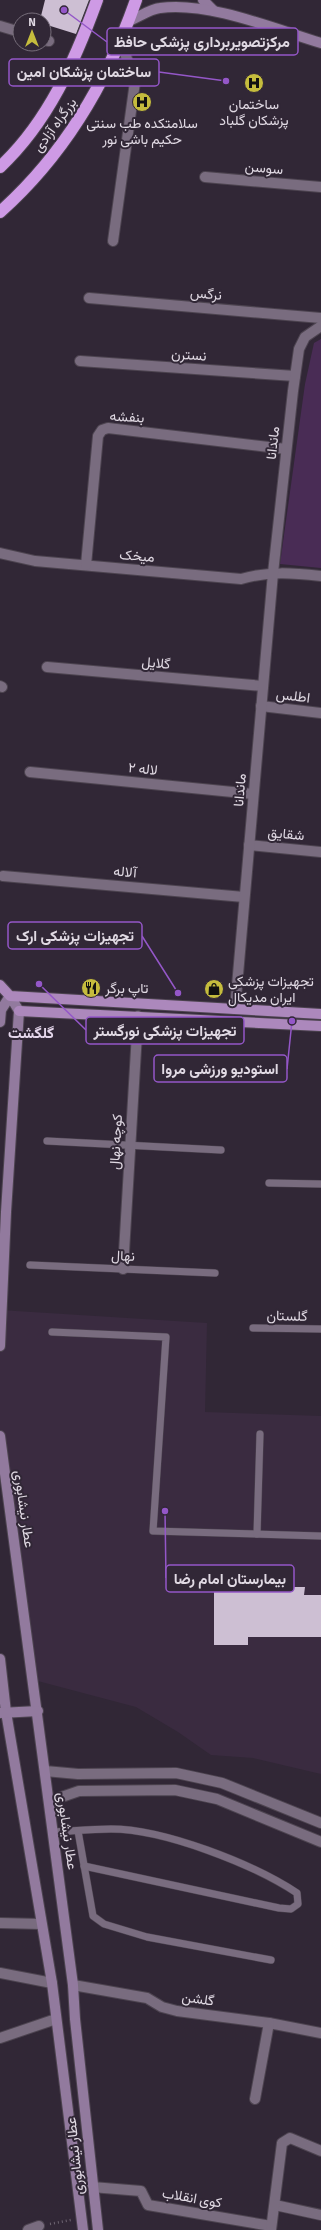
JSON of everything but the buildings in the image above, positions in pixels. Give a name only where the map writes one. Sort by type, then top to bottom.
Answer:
[{"type":"highway","name":"بزرگراه آزادی","points":[[0,167],[13,155],[54,99],[79,50],[97,0]]},
{"type":"highway","name":"بزرگراه آزادی","points":[[0,212],[18,196],[60,147],[94,97],[129,21],[136,0]]},
{"type":"main road","points":[[203,0],[214,11]]},
{"type":"main road","points":[[129,21],[158,8],[183,6],[214,11],[321,43]]},
{"type":"main road","points":[[0,985],[10,996],[19,1011],[6,1212],[0,1346]]},
{"type":"main road","points":[[10,996],[321,1014]]},
{"type":"main road","points":[[0,1022],[1,1010],[10,996]]},
{"type":"main road","points":[[19,1011],[321,1026]]},
{"type":"main road","name":"عطار نیشابوری","points":[[0,1436],[50,1801],[73,1985],[92,2187],[98,2230]]},
{"type":"main road","name":"عطار نیشابوری","points":[[0,1659],[3,1713],[52,1983],[83,2230]]},
{"type":"main road","points":[[3,1713],[38,1711]]},
{"type":"street","points":[[0,26],[12,30]]},
{"type":"street","points":[[112,241],[135,82],[120,39]]},
{"type":"street","name":"سوسن","points":[[205,177],[321,187]]},
{"type":"street","name":"نرگس","points":[[89,298],[321,318]]},
{"type":"street","name":"ماندانا","points":[[235,1009],[272,573],[295,376],[299,349],[305,337],[321,326]]},
{"type":"street","name":"نسترن","points":[[80,361],[295,376]]},
{"type":"street","name":"بنفشه","points":[[86,565],[98,436],[102,430],[108,428],[286,449]]},
{"type":"street","name":"میخک","points":[[0,553],[35,561],[241,579],[259,574],[272,573]]},
{"type":"street","points":[[272,573],[321,576]]},
{"type":"street","name":"گلایل","points":[[47,667],[263,686]]},
{"type":"street","name":"اطلس","points":[[261,706],[321,713]]},
{"type":"street","name":"لاله ۲","points":[[30,772],[253,794]]},
{"type":"street","name":"شقایق","points":[[249,845],[321,852]]},
{"type":"street","name":"آلاله","points":[[3,876],[244,897]]},
{"type":"street","name":"کوچه نهال","points":[[123,1269],[138,1016]]},
{"type":"street","points":[[45,1771],[78,1774],[176,1773],[222,1783],[321,1823]]},
{"type":"street","points":[[217,1799],[222,1783]]},
{"type":"street","points":[[50,1801],[79,1792],[175,1790],[217,1799],[321,1842]]},
{"type":"street","points":[[0,1923],[41,1924]]},
{"type":"street","points":[[0,1973],[52,1983]]},
{"type":"street","name":"گلشن","points":[[73,1985],[147,1998],[162,2007],[178,2011],[269,2023],[321,2033]]},
{"type":"street","points":[[0,2038],[56,2019]]},
{"type":"street","points":[[254,2100],[269,2023]]},
{"type":"street","points":[[271,2228],[282,2143],[290,2138],[321,2151]]},
{"type":"street","name":"کوی انقلاب","points":[[92,2187],[141,2191],[148,2205],[271,2228]]},
{"type":"street","points":[[274,2205],[321,2215]]},
{"type":"street","points":[[28,2230],[40,2226]]},
{"type":"lane","points":[[47,1141],[221,1150]]},
{"type":"lane","points":[[269,1183],[321,1184]]},
{"type":"lane","name":"نهال","points":[[30,1265],[215,1273]]},
{"type":"lane","name":"گلستان","points":[[253,1328],[321,1329]]},
{"type":"lane","points":[[52,1332],[166,1337],[154,1531],[321,1536]]},
{"type":"lane","points":[[257,1534],[260,1434]]},
{"type":"lane","points":[[54,1832],[112,1829],[174,1838],[274,1878],[296,1893],[298,1904],[291,1909],[279,1908],[84,1866]]},
{"type":"lane","points":[[78,1831],[93,1916],[104,1924],[147,1937],[271,1960]]},
{"type":"path","points":[[40,2226],[81,2219]]},
{"type":"shaded area","points":[[321,339],[321,568],[280,564],[305,384],[314,343]]},
{"type":"shaded area","points":[[0,1310],[207,1323],[205,1412],[321,1416],[321,1774],[253,1758],[211,1755],[178,1732],[136,1707],[34,1680],[0,1454]]},
{"type":"place","name":"مرکزتصویربرداری پزشکی حافظ","points":[[64,10]]},
{"type":"place","name":"ساختمان پزشکان امین","points":[[226,81]]},
{"type":"place","name":"ساختمان پزشکان گلباد","points":[[254,83]]},
{"type":"place","name":"سلامتکده طب سنتی حکیم باشی نور","points":[[142,102]]},
{"type":"place","name":"تجهیزات پزشکی نورگستر","points":[[39,984]]},
{"type":"place","name":"تاپ برگر","points":[[91,988]]},
{"type":"place","name":"تجهیزات پزشکی ایران مدیکال","points":[[214,989]]},
{"type":"place","name":"تجهیزات پزشکی ارک","points":[[178,993]]},
{"type":"place","name":"استودیو ورزشی مروا","points":[[292,1021]]},
{"type":"place","name":"بیمارستان امام رضا","points":[[165,1511]]},
{"type":"district","name":"گلگشت","points":[[31,1033]]}]
